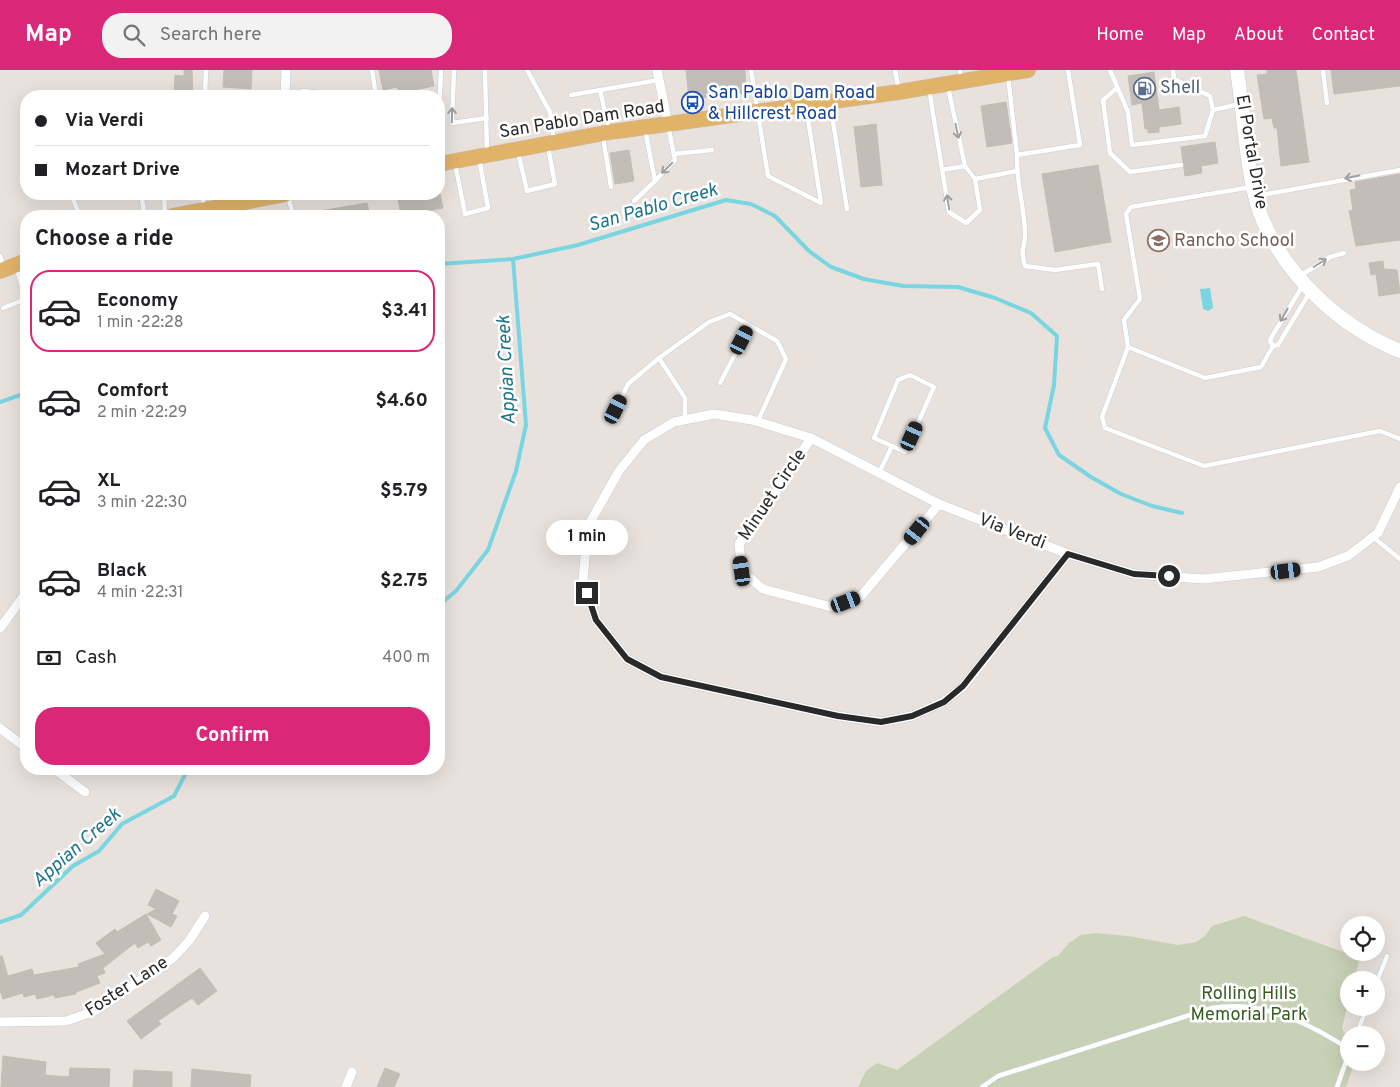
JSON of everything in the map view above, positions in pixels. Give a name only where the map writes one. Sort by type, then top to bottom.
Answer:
[{"type":"main road","name":"San Pablo Dam Road","points":[[445,163],[606,132],[899,92],[929,87],[956,78],[1028,70]]},
{"type":"main road","name":"El Portal Drive","points":[[1237,70],[1254,191],[1261,214],[1278,248],[1304,284],[1337,314],[1366,334],[1400,351]]},
{"type":"main road","points":[[216,210],[230,208],[253,200]]},
{"type":"street","points":[[285,90],[286,70]]},
{"type":"street","points":[[657,70],[668,124]]},
{"type":"street","name":"Via Verdi","points":[[1068,554],[963,686],[944,702],[912,716],[881,722],[838,716],[661,677],[627,659],[596,620],[583,579],[588,526],[619,471],[644,440],[674,422],[714,414],[755,421],[811,438],[939,504],[1068,554],[1134,574],[1203,579],[1318,566],[1348,556],[1374,538],[1400,487]]},
{"type":"street","name":"Minuet Circle","points":[[811,438],[775,494],[739,544],[742,571],[763,589],[832,607],[861,596],[939,504]]},
{"type":"street","points":[[0,628],[20,600]]},
{"type":"street","points":[[0,728],[20,743]]},
{"type":"street","points":[[62,775],[85,792]]},
{"type":"street","name":"Foster Lane","points":[[0,1022],[66,1021],[94,1011],[173,958],[189,941],[205,916]]},
{"type":"street","points":[[346,1087],[352,1072]]},
{"type":"lane","points":[[205,90],[206,70]]},
{"type":"lane","points":[[372,70],[375,90]]},
{"type":"lane","points":[[441,90],[442,70]]},
{"type":"lane","points":[[454,70],[452,123],[487,118]]},
{"type":"lane","points":[[454,161],[465,214],[488,208],[483,155],[487,118],[485,70]]},
{"type":"lane","points":[[518,148],[526,191],[555,184],[550,142],[550,112],[527,70]]},
{"type":"lane","points":[[750,70],[768,176],[821,203],[806,105]]},
{"type":"lane","points":[[895,70],[899,92]]},
{"type":"lane","points":[[1017,155],[1080,146],[1068,70]]},
{"type":"lane","points":[[1110,70],[1128,112],[1132,145],[1205,136],[1213,110],[1210,96],[1174,79],[1173,70]]},
{"type":"lane","points":[[1323,70],[1327,103]]},
{"type":"lane","points":[[1008,73],[1017,155],[1017,172],[1026,234],[1021,252],[1025,266],[1055,270],[1098,264],[1102,289]]},
{"type":"lane","points":[[929,87],[949,212],[966,223],[980,210],[975,179],[965,166],[956,78]]},
{"type":"lane","points":[[571,95],[659,80]]},
{"type":"lane","points":[[1117,88],[1103,100],[1110,153],[1130,172],[1181,165]]},
{"type":"lane","points":[[600,90],[611,186]]},
{"type":"lane","points":[[830,102],[847,209]]},
{"type":"lane","points":[[1213,110],[1242,104]]},
{"type":"lane","points":[[634,201],[676,160],[668,124]]},
{"type":"lane","points":[[644,127],[655,181]]},
{"type":"lane","points":[[674,154],[712,150]]},
{"type":"lane","points":[[942,170],[965,166]]},
{"type":"lane","points":[[1400,170],[1254,191],[1222,192],[1131,207],[1126,214],[1140,299],[1124,320],[1128,348],[1102,417],[1105,428],[1204,466],[1380,431],[1400,439]]},
{"type":"lane","points":[[975,179],[1017,172]]},
{"type":"lane","points":[[1273,346],[1270,341],[1271,338],[1304,284],[1330,257],[1344,253]]},
{"type":"lane","points":[[9,265],[20,287]]},
{"type":"lane","points":[[1128,348],[1204,378],[1261,367],[1273,346],[1278,345],[1304,284]]},
{"type":"lane","points":[[3,308],[20,301]]},
{"type":"lane","points":[[616,409],[628,384],[659,358],[709,322],[730,314],[777,341],[786,359],[772,394],[755,421]]},
{"type":"lane","points":[[720,383],[750,326]]},
{"type":"lane","points":[[659,358],[685,398],[685,420]]},
{"type":"lane","points":[[910,375],[934,387],[905,452],[892,446],[874,438],[898,380],[910,375]]},
{"type":"lane","points":[[879,473],[892,446]]},
{"type":"lane","points":[[1374,538],[1400,559]]},
{"type":"lane","points":[[1381,971],[1387,956]]},
{"type":"lane","points":[[982,1087],[998,1076],[1212,1008],[1231,1005],[1259,1007],[1291,1018],[1321,1031],[1340,1043]]},
{"type":"lane","points":[[1337,1087],[1343,1071]]},
{"type":"green space","name":"Rolling Hills Memorial Park","points":[[1244,916],[1340,951],[1340,961],[1359,961],[1356,971],[1340,971],[1340,1016],[1345,1016],[1342,1026],[1340,1026],[1340,1071],[1352,1071],[1346,1087],[858,1087],[866,1071],[877,1063],[897,1070],[1053,957],[1058,956],[1069,943],[1081,935],[1096,933],[1128,936],[1178,945],[1196,942],[1205,936],[1212,926]]},
{"type":"water","points":[[1210,288],[1213,308],[1208,311],[1203,309],[1200,289]]},
{"type":"building","points":[[184,70],[192,70],[193,90],[174,90],[175,75],[184,76]]},
{"type":"building","points":[[224,70],[252,70],[251,89],[223,87]]},
{"type":"building","points":[[379,70],[431,70],[434,86],[414,90],[398,90],[397,87],[383,90]]},
{"type":"building","points":[[686,70],[745,70],[746,93],[689,99]]},
{"type":"building","points":[[1267,70],[1296,70],[1309,162],[1281,166],[1277,128],[1274,128],[1272,118],[1264,119],[1257,75],[1267,74]]},
{"type":"building","points":[[1331,70],[1400,70],[1400,86],[1334,94]]},
{"type":"building","points":[[1154,72],[1159,110],[1179,107],[1181,124],[1159,127],[1159,132],[1148,133],[1148,129],[1145,129],[1142,103],[1132,105],[1128,76]]},
{"type":"building","points":[[1006,102],[1012,143],[987,147],[981,106]]},
{"type":"building","points":[[876,124],[882,185],[861,187],[854,127]]},
{"type":"building","points":[[1215,142],[1218,163],[1201,166],[1202,173],[1185,176],[1181,147]]},
{"type":"building","points":[[629,150],[634,181],[615,184],[610,153]]},
{"type":"building","points":[[1098,165],[1111,242],[1055,252],[1042,174]]},
{"type":"building","points":[[1400,174],[1400,240],[1356,246],[1349,211],[1353,210],[1350,190],[1356,189],[1355,182]]},
{"type":"building","points":[[398,200],[441,200],[443,208],[431,210],[400,210]]},
{"type":"building","points":[[367,203],[369,210],[326,210]]},
{"type":"building","points":[[1383,261],[1384,269],[1397,270],[1400,293],[1379,296],[1376,274],[1371,275],[1369,263]]},
{"type":"building","points":[[156,889],[179,901],[172,914],[177,916],[171,927],[147,914],[156,909],[148,905]]},
{"type":"building","points":[[146,914],[161,940],[151,946],[148,942],[138,948],[135,943],[103,968],[105,973],[97,976],[100,983],[76,992],[76,994],[55,998],[54,995],[37,999],[35,994],[24,997],[23,993],[3,999],[0,990],[0,956],[2,956],[8,976],[32,969],[34,975],[79,967],[78,964],[105,954],[96,943],[115,929],[117,932]]},
{"type":"building","points":[[200,968],[217,991],[198,1005],[192,998],[158,1021],[161,1024],[141,1039],[127,1021]]},
{"type":"building","points":[[3,1056],[46,1062],[45,1075],[69,1077],[70,1068],[110,1069],[109,1087],[1,1087]]},
{"type":"building","points":[[385,1068],[400,1074],[394,1087],[377,1087]]},
{"type":"building","points":[[192,1069],[251,1075],[250,1087],[191,1087]]},
{"type":"building","points":[[134,1070],[172,1072],[172,1087],[133,1087]]},
{"type":"waterway","name":"San Pablo Creek","points":[[445,264],[513,259],[578,245],[726,200],[751,204],[775,216],[809,251],[831,267],[864,279],[903,286],[958,287],[995,298],[1031,313],[1057,336],[1054,385],[1045,428],[1059,455],[1091,477],[1121,494],[1152,506],[1182,513]]},
{"type":"waterway","name":"Appian Creek","points":[[445,600],[456,591],[488,550],[516,471],[526,425],[513,259]]},
{"type":"waterway","name":"San Pablo Creek","points":[[0,402],[20,395]]},
{"type":"waterway","name":"Appian Creek","points":[[0,922],[21,915],[73,866],[99,851],[122,824],[174,796],[185,775]]},
{"type":"place","name":"Shell","points":[[1144,88]]},
{"type":"place","name":"San Pablo Dam Road & Hillcrest Road","points":[[692,103]]},
{"type":"place","name":"Rancho School","points":[[1158,241]]},
{"type":"route","points":[[587,593],[596,620],[627,659],[661,677],[838,716],[881,722],[912,716],[944,702],[963,686],[1068,554],[1134,574],[1169,576]]}]
